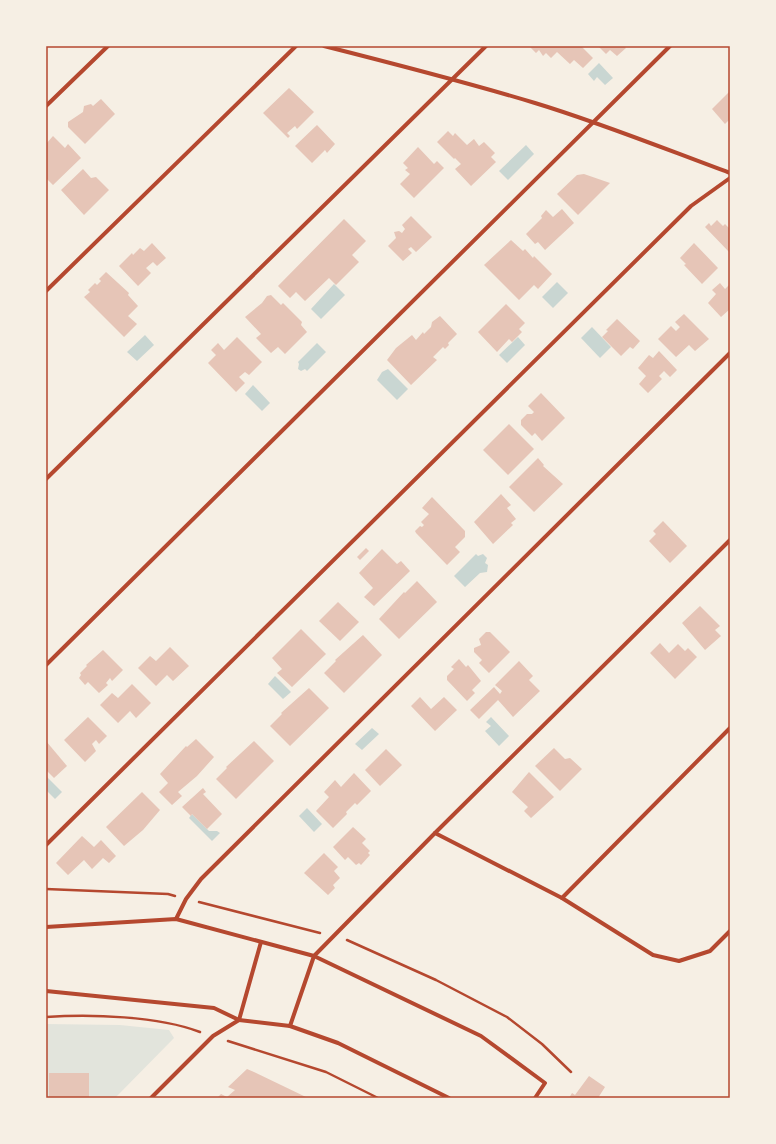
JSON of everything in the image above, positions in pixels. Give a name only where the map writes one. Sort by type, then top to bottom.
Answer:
[{"type":"street","points":[[46,106],[108,46]]},
{"type":"street","points":[[46,291],[296,46]]},
{"type":"street","points":[[324,46],[452,79],[594,122],[730,173]]},
{"type":"street","points":[[46,479],[486,46]]},
{"type":"street","points":[[46,665],[670,46]]},
{"type":"street","points":[[46,845],[691,206],[730,178]]},
{"type":"street","points":[[176,919],[186,899],[201,879],[730,353]]},
{"type":"street","points":[[290,1026],[314,956],[435,832],[730,540]]},
{"type":"street","points":[[562,898],[730,728]]},
{"type":"street","points":[[435,832],[562,898],[653,955],[679,961],[710,951],[730,931]]},
{"type":"street","points":[[46,927],[176,919],[314,956],[481,1036],[545,1083],[535,1098]]},
{"type":"street","points":[[151,1098],[213,1036],[239,1020],[261,942]]},
{"type":"street","points":[[46,991],[214,1008],[239,1020],[290,1026],[338,1043],[449,1098]]},
{"type":"path","points":[[333,937],[347,940],[429,977],[507,1017],[542,1044],[572,1072]]},
{"type":"shaded area","points":[[599,63],[613,78],[605,85],[597,77],[594,81],[588,74]]},
{"type":"shaded area","points":[[526,145],[534,154],[508,180],[499,171]]},
{"type":"shaded area","points":[[557,282],[568,293],[553,308],[542,297]]},
{"type":"shaded area","points":[[334,284],[345,295],[321,319],[311,309]]},
{"type":"shaded area","points":[[592,327],[611,347],[600,358],[581,338]]},
{"type":"shaded area","points":[[145,335],[154,345],[137,361],[127,352]]},
{"type":"shaded area","points":[[518,337],[525,345],[507,363],[499,355]]},
{"type":"shaded area","points":[[317,343],[326,352],[307,371],[305,369],[301,371],[298,369],[298,362]]},
{"type":"shaded area","points":[[388,369],[408,389],[397,400],[377,380],[382,372]]},
{"type":"shaded area","points":[[253,385],[270,403],[262,411],[245,394]]},
{"type":"shaded area","points":[[476,554],[478,556],[483,554],[487,558],[485,563],[488,565],[487,572],[480,573],[465,587],[454,576]]},
{"type":"shaded area","points":[[275,676],[291,692],[283,699],[268,684]]},
{"type":"shaded area","points":[[491,717],[509,736],[499,746],[485,731],[491,726],[486,722]]},
{"type":"shaded area","points":[[372,728],[379,734],[362,750],[355,744]]},
{"type":"shaded area","points":[[46,776],[62,792],[55,799],[46,790]]},
{"type":"shaded area","points":[[307,808],[322,824],[314,832],[299,816]]},
{"type":"shaded area","points":[[192,814],[209,831],[217,831],[220,833],[212,841],[189,818]]},
{"type":"shaded area","points":[[46,1024],[120,1025],[169,1030],[174,1038],[115,1098],[46,1098]]},
{"type":"building","points":[[529,46],[581,46],[593,58],[583,68],[574,60],[570,64],[557,52],[551,58],[546,53],[543,56],[539,50],[536,53]]},
{"type":"building","points":[[598,46],[624,46],[626,48],[617,56],[610,50],[606,54]]},
{"type":"building","points":[[289,88],[314,112],[297,129],[295,126],[287,133],[290,136],[288,138],[263,113]]},
{"type":"building","points":[[730,91],[730,119],[725,124],[712,109]]},
{"type":"building","points":[[101,99],[115,114],[85,144],[68,127],[68,122],[83,112],[84,106],[91,104],[93,106]]},
{"type":"building","points":[[317,125],[335,144],[327,153],[325,150],[312,163],[295,146]]},
{"type":"building","points":[[448,131],[453,136],[455,133],[467,145],[474,139],[479,146],[484,142],[495,153],[491,157],[496,162],[471,186],[455,169],[461,164],[437,142]]},
{"type":"building","points":[[53,136],[65,148],[68,144],[81,158],[53,185],[46,178],[46,144]]},
{"type":"building","points":[[418,147],[434,164],[437,161],[444,168],[414,198],[400,184],[410,174],[405,170],[408,168],[403,163]]},
{"type":"building","points":[[83,169],[91,178],[96,177],[109,190],[84,215],[61,190]]},
{"type":"building","points":[[584,174],[610,183],[578,215],[557,194],[577,175]]},
{"type":"building","points":[[562,209],[574,223],[545,250],[538,242],[535,244],[526,234],[542,218],[541,216],[546,210],[553,217]]},
{"type":"building","points":[[411,216],[432,237],[416,252],[411,247],[408,249],[412,253],[403,261],[388,246],[396,238],[394,232],[399,231],[402,233],[405,229],[402,225]]},
{"type":"building","points":[[344,219],[366,241],[352,255],[359,262],[336,285],[329,278],[305,301],[296,292],[290,298],[278,286]]},
{"type":"building","points":[[717,220],[723,226],[725,224],[730,229],[730,253],[705,227],[709,223],[711,226]]},
{"type":"building","points":[[511,240],[523,251],[525,249],[533,258],[534,256],[552,274],[538,289],[534,285],[519,300],[484,265]]},
{"type":"building","points":[[152,243],[166,258],[157,266],[153,262],[146,268],[151,273],[138,286],[119,266],[132,253],[133,255],[140,248],[144,251]]},
{"type":"building","points":[[694,243],[718,268],[702,284],[684,265],[686,264],[680,258]]},
{"type":"building","points":[[106,272],[129,293],[128,295],[138,306],[128,316],[137,324],[124,337],[84,297],[90,292],[88,290],[95,283],[97,285],[101,281],[99,279]]},
{"type":"building","points":[[720,283],[725,289],[730,284],[730,309],[721,317],[708,303],[716,294],[712,290]]},
{"type":"building","points":[[271,295],[281,305],[283,303],[302,322],[301,325],[307,332],[285,354],[278,347],[271,353],[256,338],[261,334],[245,317],[262,303],[267,296]]},
{"type":"building","points":[[506,304],[525,323],[519,329],[522,332],[512,342],[509,339],[497,352],[478,332]]},
{"type":"building","points":[[684,314],[709,339],[695,351],[689,345],[676,357],[658,339],[671,326],[676,331],[680,327],[675,322]]},
{"type":"building","points":[[440,316],[457,334],[448,343],[449,345],[445,349],[443,347],[433,357],[437,360],[411,385],[387,360],[396,348],[412,335],[416,340],[423,332],[424,334],[431,327],[432,322]]},
{"type":"building","points":[[617,319],[640,341],[633,349],[630,347],[621,356],[602,337],[608,331],[606,330]]},
{"type":"building","points":[[237,337],[262,362],[249,375],[245,372],[239,377],[245,383],[236,392],[208,363],[216,355],[211,350],[218,343],[224,350]]},
{"type":"building","points":[[659,351],[677,370],[670,377],[664,371],[659,376],[662,379],[648,393],[639,384],[646,376],[638,368],[649,355],[653,358]]},
{"type":"building","points":[[541,393],[565,418],[542,441],[535,433],[532,436],[521,425],[521,420],[527,414],[532,414],[534,412],[528,406]]},
{"type":"building","points":[[509,424],[534,449],[508,475],[483,450]]},
{"type":"building","points":[[538,458],[544,465],[543,466],[563,484],[534,512],[509,487]]},
{"type":"building","points":[[501,494],[511,505],[507,508],[516,519],[511,523],[513,525],[493,544],[474,522]]},
{"type":"building","points":[[432,497],[465,531],[465,537],[455,547],[460,552],[447,565],[415,531],[420,526],[422,527],[424,525],[421,522],[429,514],[422,508]]},
{"type":"building","points":[[663,521],[687,546],[670,563],[649,541],[656,534],[653,531]]},
{"type":"building","points":[[366,548],[369,551],[360,560],[357,557]]},
{"type":"building","points":[[382,549],[397,564],[401,561],[410,571],[374,606],[364,597],[373,588],[359,573]]},
{"type":"building","points":[[417,581],[437,602],[399,639],[379,619],[404,592],[405,593]]},
{"type":"building","points":[[338,602],[359,622],[340,641],[319,621]]},
{"type":"building","points":[[700,606],[720,626],[715,630],[721,636],[705,650],[682,623]]},
{"type":"building","points":[[301,629],[326,654],[292,687],[277,673],[282,669],[272,658]]},
{"type":"building","points":[[486,632],[490,632],[510,652],[489,673],[479,663],[482,660],[474,652],[474,648],[481,645],[479,639]]},
{"type":"building","points":[[363,635],[382,655],[344,693],[324,673],[336,661],[335,660]]},
{"type":"building","points":[[660,643],[669,653],[678,644],[685,651],[688,648],[697,657],[675,679],[650,653]]},
{"type":"building","points":[[170,647],[189,666],[173,681],[167,675],[156,686],[138,668],[150,656],[156,661]]},
{"type":"building","points":[[103,650],[123,670],[112,681],[110,678],[106,683],[108,685],[99,693],[88,682],[85,685],[79,678],[81,675],[80,673],[87,666],[86,665]]},
{"type":"building","points":[[459,659],[466,667],[468,665],[481,681],[472,690],[475,693],[467,701],[447,680],[447,676],[454,669],[451,667]]},
{"type":"building","points":[[519,661],[533,676],[529,680],[540,691],[513,717],[498,700],[479,719],[470,710],[494,687],[500,694],[502,691],[495,685]]},
{"type":"building","points":[[132,684],[151,703],[136,718],[130,711],[118,723],[100,705],[112,693],[118,698]]},
{"type":"building","points":[[309,688],[329,708],[290,746],[270,726],[282,714],[281,713]]},
{"type":"building","points":[[420,697],[431,709],[444,697],[457,710],[435,731],[411,706]]},
{"type":"building","points":[[88,717],[107,736],[99,744],[96,740],[92,744],[96,751],[85,762],[64,740]]},
{"type":"building","points":[[196,739],[214,757],[197,776],[178,792],[182,796],[172,805],[159,792],[168,783],[160,774],[186,746],[187,747]]},
{"type":"building","points":[[46,741],[67,766],[54,778],[46,770]]},
{"type":"building","points":[[254,741],[274,761],[236,799],[216,779],[227,768],[226,767]]},
{"type":"building","points":[[554,748],[565,759],[570,758],[582,769],[560,791],[535,766]]},
{"type":"building","points":[[386,749],[402,765],[380,786],[365,770]]},
{"type":"building","points":[[529,772],[554,797],[531,818],[524,811],[528,807],[512,792]]},
{"type":"building","points":[[354,773],[371,791],[357,805],[355,803],[346,812],[347,814],[333,828],[316,811],[329,797],[324,792],[335,780],[341,787]]},
{"type":"building","points":[[203,788],[206,792],[203,794],[222,814],[207,829],[192,814],[191,816],[182,807]]},
{"type":"building","points":[[142,792],[160,810],[143,830],[124,846],[106,827]]},
{"type":"building","points":[[353,827],[366,839],[362,843],[370,851],[368,853],[370,855],[361,865],[359,863],[356,865],[348,857],[345,860],[333,847]]},
{"type":"building","points":[[82,836],[94,847],[101,840],[116,856],[109,863],[103,858],[92,869],[84,860],[68,875],[56,863]]},
{"type":"building","points":[[324,853],[338,867],[334,871],[340,878],[333,885],[335,888],[328,895],[304,873]]},
{"type":"building","points":[[247,1069],[308,1098],[217,1098],[221,1094],[227,1097],[235,1090],[228,1087]]},
{"type":"building","points":[[49,1073],[89,1073],[89,1098],[49,1098]]},
{"type":"building","points":[[589,1076],[605,1087],[598,1098],[569,1098],[572,1093],[575,1095]]}]
